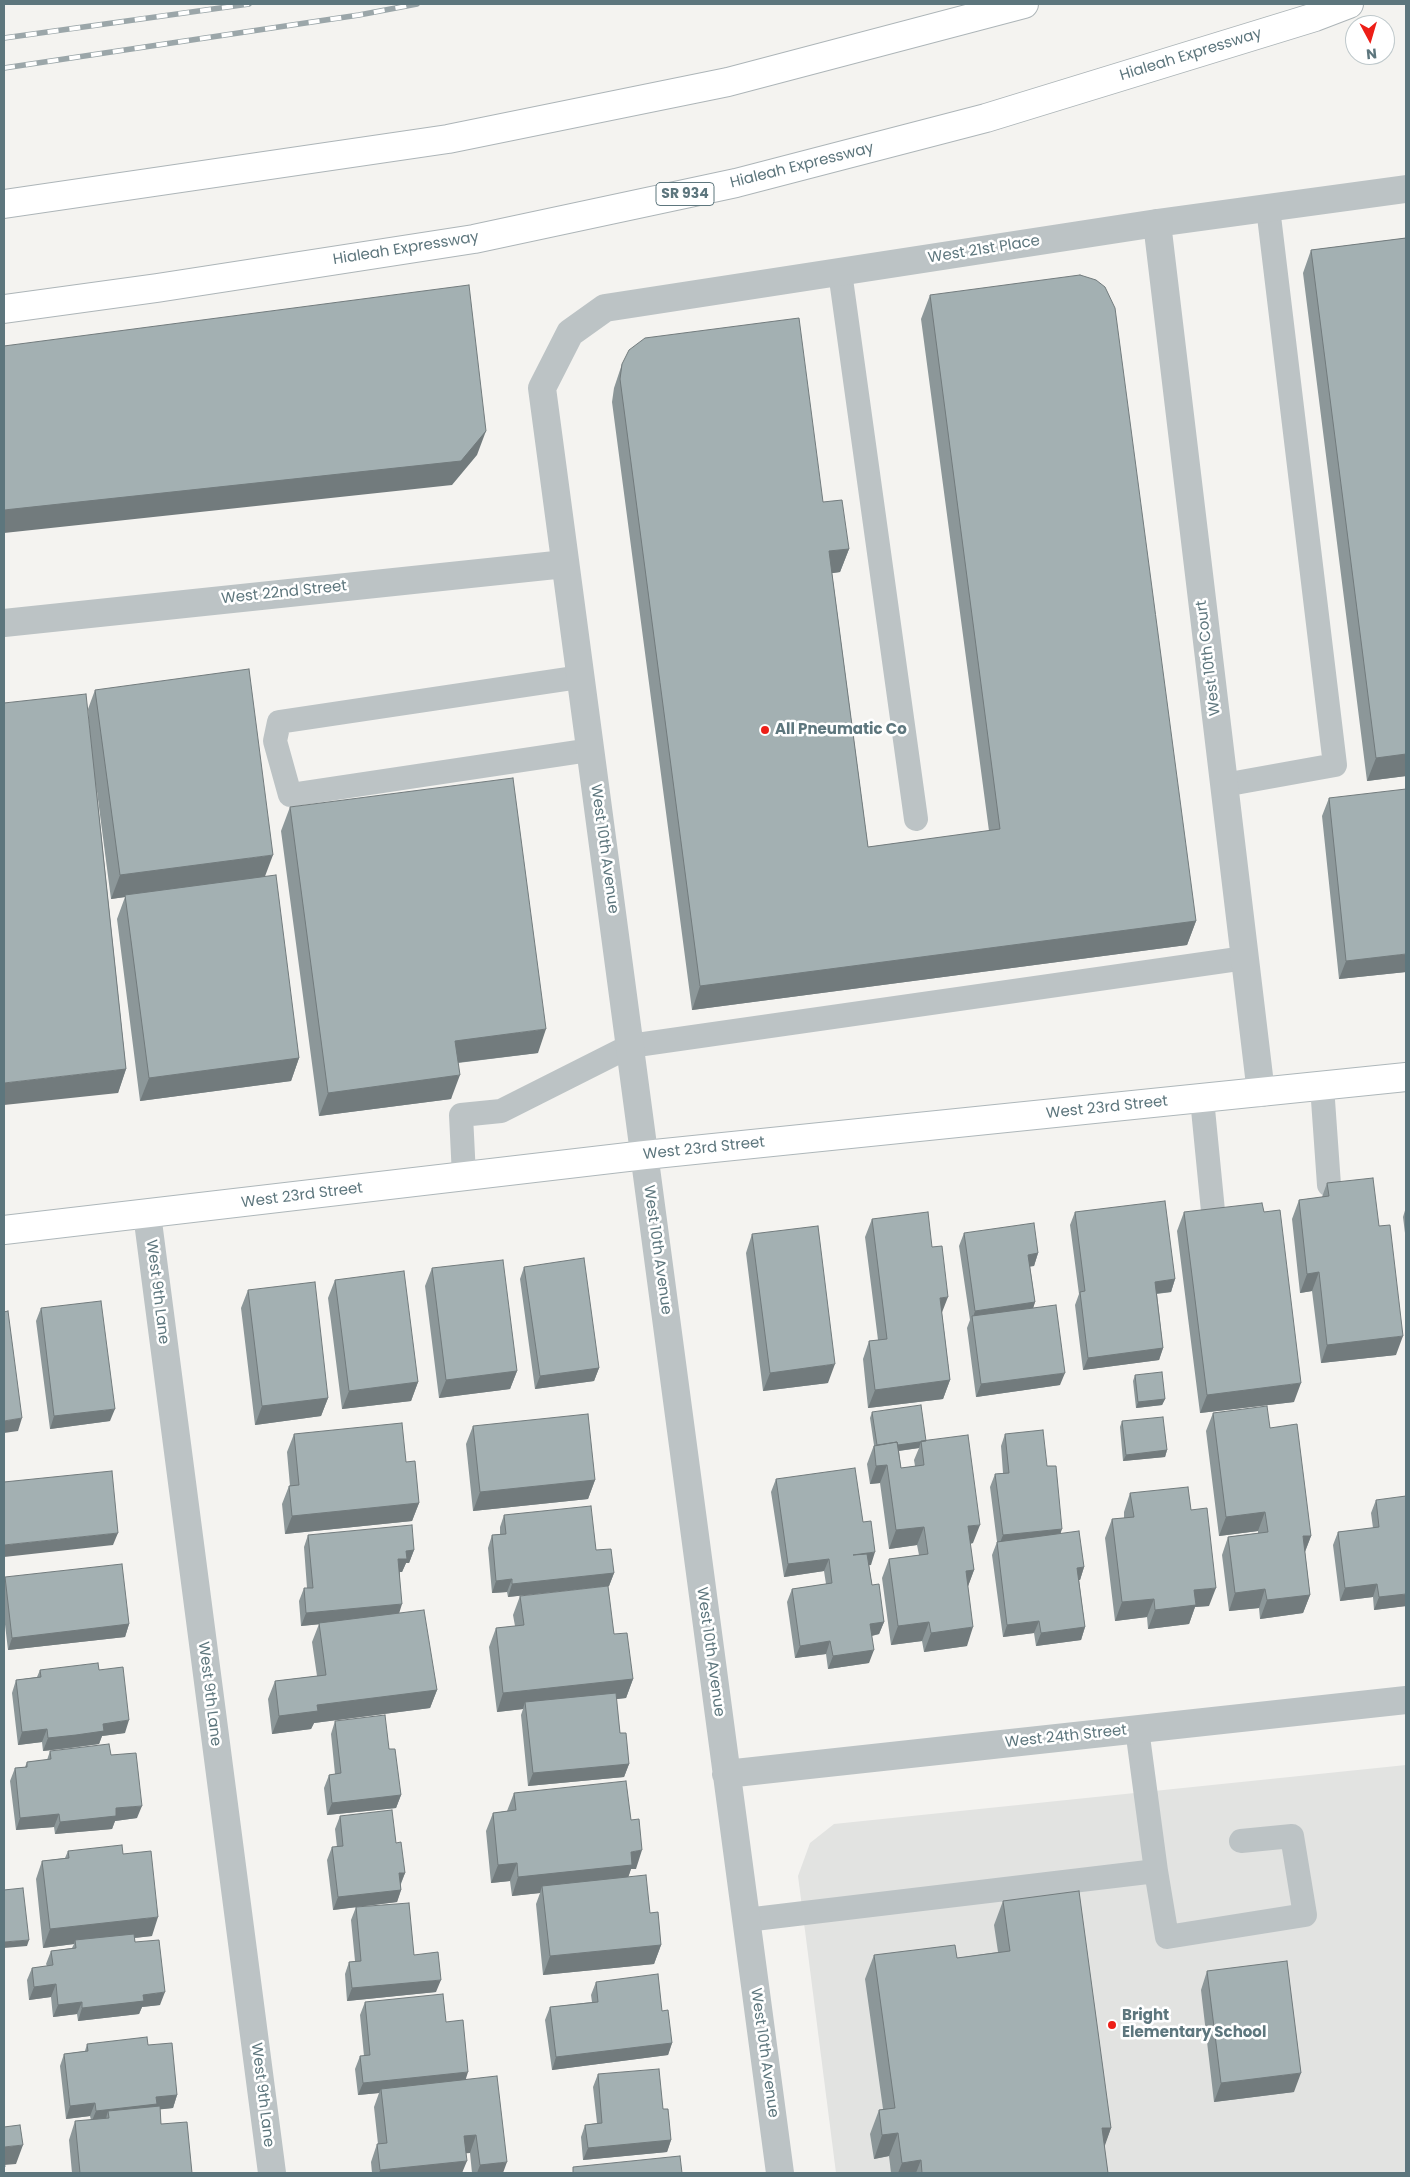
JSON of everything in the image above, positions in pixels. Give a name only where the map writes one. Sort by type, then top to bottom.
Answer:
[{"type":"main road","points":[[4,204],[448,139],[728,82],[1024,4]]},
{"type":"main road","name":"Hialeah Expressway","points":[[4,309],[474,239],[736,183],[986,118],[1350,4]]},
{"type":"main road","name":"West 23rd Street","points":[[4,1230],[645,1155],[1406,1077]]},
{"type":"street","name":"West 21st Place","points":[[570,333],[605,308],[1157,224],[1406,190]]},
{"type":"street","name":"West 10th Court","points":[[1157,224],[1261,1093]]},
{"type":"street","name":"West 10th Avenue","points":[[570,333],[542,388],[780,2173]]},
{"type":"street","name":"West 22nd Street","points":[[4,623],[565,564]]},
{"type":"street","name":"West 9th Lane","points":[[147,1214],[272,2173]]},
{"type":"street","name":"West 24th Street","points":[[726,1774],[1406,1700]]},
{"type":"lane","points":[[1224,785],[1335,765],[1268,208]]},
{"type":"lane","points":[[840,272],[916,819]]},
{"type":"lane","points":[[580,677],[279,722],[275,742],[290,795],[590,750]]},
{"type":"lane","points":[[464,1176],[461,1115],[501,1112],[630,1046],[1244,958]]},
{"type":"lane","points":[[1322,1086],[1329,1185]]},
{"type":"lane","points":[[1202,1099],[1213,1211]]},
{"type":"lane","points":[[1136,1729],[1167,1938],[1305,1915],[1292,1836],[1241,1841]]},
{"type":"lane","points":[[746,1920],[1156,1871]]},
{"type":"shaded area","name":"Bright Elementary School","points":[[1406,1765],[1406,2173],[836,2173],[798,1876],[810,1843],[834,1824]]},
{"type":"building","points":[[1406,238],[1406,754],[1376,758],[1311,250]]},
{"type":"building","points":[[1080,275],[1096,280],[1105,287],[1115,308],[1196,921],[700,986],[620,379],[622,364],[629,350],[645,338],[799,318],[823,502],[842,500],[849,549],[829,551],[868,847],[1000,829],[930,295]]},
{"type":"building","points":[[469,285],[486,431],[461,461],[4,510],[4,346]]},
{"type":"building","points":[[249,669],[273,855],[120,875],[95,690]]},
{"type":"building","points":[[86,694],[126,1069],[4,1083],[4,703]]},
{"type":"building","points":[[513,778],[546,1029],[455,1041],[460,1075],[328,1093],[290,807]]},
{"type":"building","points":[[1406,789],[1406,954],[1346,961],[1329,798]]},
{"type":"building","points":[[276,875],[299,1058],[149,1078],[125,895]]},
{"type":"building","points":[[1373,1178],[1379,1226],[1390,1225],[1403,1336],[1327,1345],[1319,1272],[1307,1274],[1299,1200],[1329,1196],[1327,1183]]},
{"type":"building","points":[[1165,1201],[1175,1279],[1155,1282],[1163,1348],[1088,1358],[1080,1292],[1085,1291],[1075,1212]]},
{"type":"building","points":[[1262,1203],[1264,1212],[1280,1210],[1301,1383],[1207,1395],[1184,1212]]},
{"type":"building","points":[[928,1212],[932,1247],[942,1246],[948,1297],[940,1298],[950,1380],[875,1390],[869,1341],[887,1339],[872,1219]]},
{"type":"building","points":[[1034,1223],[1038,1253],[1028,1255],[1035,1302],[975,1311],[964,1233]]},
{"type":"building","points":[[818,1226],[835,1364],[770,1373],[752,1234]]},
{"type":"building","points":[[584,1258],[599,1368],[540,1376],[524,1267]]},
{"type":"building","points":[[503,1260],[517,1371],[446,1380],[432,1268]]},
{"type":"building","points":[[404,1271],[418,1382],[349,1391],[335,1280]]},
{"type":"building","points":[[315,1282],[328,1398],[262,1406],[248,1290]]},
{"type":"building","points":[[101,1301],[115,1409],[54,1416],[41,1308]]},
{"type":"building","points":[[1056,1305],[1065,1373],[981,1384],[972,1316]]},
{"type":"building","points":[[8,1311],[22,1418],[4,1421],[4,1312]]},
{"type":"building","points":[[1162,1372],[1165,1399],[1138,1402],[1135,1375]]},
{"type":"building","points":[[921,1405],[926,1441],[898,1445],[897,1442],[877,1445],[872,1412]]},
{"type":"building","points":[[1267,1406],[1270,1428],[1297,1424],[1311,1536],[1303,1536],[1310,1595],[1267,1600],[1265,1589],[1235,1593],[1228,1537],[1268,1532],[1265,1512],[1226,1517],[1213,1413]]},
{"type":"building","points":[[588,1414],[595,1480],[480,1492],[473,1426]]},
{"type":"building","points":[[1163,1417],[1167,1450],[1126,1455],[1122,1421]]},
{"type":"building","points":[[402,1423],[406,1462],[415,1461],[419,1503],[292,1516],[289,1486],[299,1485],[294,1434]]},
{"type":"building","points":[[1043,1430],[1047,1466],[1056,1466],[1062,1529],[1003,1535],[995,1474],[1009,1473],[1005,1434]]},
{"type":"building","points":[[968,1435],[980,1525],[968,1526],[974,1570],[966,1571],[973,1627],[931,1633],[929,1622],[898,1626],[889,1559],[928,1554],[924,1527],[896,1530],[887,1465],[876,1466],[874,1446],[897,1442],[901,1468],[924,1465],[921,1441]]},
{"type":"building","points":[[855,1468],[863,1522],[871,1521],[875,1552],[853,1555],[867,1554],[872,1585],[879,1584],[884,1622],[870,1624],[874,1650],[833,1656],[830,1641],[800,1646],[792,1589],[832,1583],[829,1559],[788,1564],[776,1479]]},
{"type":"building","points":[[112,1471],[118,1533],[4,1545],[4,1482]]},
{"type":"building","points":[[1188,1487],[1191,1510],[1207,1508],[1216,1588],[1194,1590],[1196,1605],[1155,1610],[1154,1599],[1122,1602],[1112,1519],[1134,1517],[1130,1493]]},
{"type":"building","points":[[1406,1496],[1406,1594],[1379,1597],[1377,1584],[1345,1588],[1338,1532],[1379,1527],[1376,1500]]},
{"type":"building","points":[[591,1506],[596,1550],[611,1549],[614,1573],[512,1584],[512,1579],[496,1581],[492,1535],[506,1534],[504,1515]]},
{"type":"building","points":[[412,1525],[414,1550],[406,1551],[407,1559],[398,1559],[402,1604],[306,1613],[304,1588],[313,1588],[308,1535]]},
{"type":"building","points":[[1079,1531],[1084,1567],[1077,1568],[1085,1627],[1041,1633],[1039,1621],[1007,1625],[997,1542]]},
{"type":"building","points":[[122,1564],[129,1624],[12,1638],[5,1577]]},
{"type":"building","points":[[608,1586],[614,1634],[627,1633],[633,1679],[503,1693],[496,1628],[524,1625],[520,1596]]},
{"type":"building","points":[[424,1610],[437,1690],[317,1705],[318,1711],[279,1716],[275,1681],[326,1675],[319,1623]]},
{"type":"building","points":[[98,1663],[99,1670],[123,1667],[129,1720],[103,1724],[104,1731],[76,1735],[48,1738],[47,1729],[22,1732],[16,1680],[41,1677],[40,1670]]},
{"type":"building","points":[[616,1693],[620,1733],[626,1733],[629,1764],[533,1773],[525,1702]]},
{"type":"building","points":[[385,1715],[389,1749],[395,1749],[401,1795],[332,1803],[329,1775],[341,1773],[335,1721]]},
{"type":"building","points":[[109,1744],[111,1755],[136,1753],[142,1806],[116,1808],[116,1816],[60,1822],[59,1814],[20,1818],[15,1768],[27,1767],[27,1762],[51,1759],[50,1751]]},
{"type":"building","points":[[626,1781],[631,1820],[639,1819],[642,1850],[631,1852],[632,1865],[518,1877],[517,1863],[498,1865],[493,1813],[516,1810],[514,1793]]},
{"type":"building","points":[[392,1810],[396,1843],[401,1842],[405,1873],[399,1873],[401,1890],[338,1897],[332,1847],[343,1846],[340,1816]]},
{"type":"building","points":[[122,1845],[123,1854],[151,1851],[158,1917],[50,1929],[42,1861],[69,1858],[68,1851]]},
{"type":"building","points":[[646,1875],[650,1913],[658,1912],[661,1945],[550,1956],[542,1886]]},
{"type":"building","points":[[23,1888],[29,1940],[4,1942],[4,1890]]},
{"type":"building","points":[[1079,1891],[1111,2128],[1102,2128],[1108,2173],[922,2173],[921,2160],[902,2163],[898,2133],[882,2135],[879,2110],[895,2108],[874,1955],[955,1945],[957,1958],[1010,1951],[1003,1901]]},
{"type":"building","points":[[409,1903],[414,1955],[438,1952],[441,1980],[352,1988],[349,1962],[361,1961],[356,1907]]},
{"type":"building","points":[[134,1934],[135,1942],[159,1940],[165,1992],[143,1995],[144,2001],[82,2008],[82,2002],[58,2005],[56,1984],[34,1987],[32,1968],[53,1965],[51,1951],[76,1948],[75,1940]]},
{"type":"building","points":[[1287,1961],[1301,2073],[1221,2083],[1207,1971]]},
{"type":"building","points":[[658,1974],[662,2011],[668,2010],[672,2043],[556,2057],[550,2007],[598,2002],[596,1982]]},
{"type":"building","points":[[443,1994],[446,2022],[463,2020],[468,2072],[363,2083],[360,2056],[370,2055],[365,2002]]},
{"type":"building","points":[[147,2037],[148,2045],[172,2043],[177,2095],[156,2097],[157,2104],[96,2111],[95,2103],[70,2106],[64,2054],[88,2051],[87,2044]]},
{"type":"building","points":[[659,2069],[663,2109],[668,2109],[671,2140],[588,2148],[585,2125],[602,2123],[598,2074]]},
{"type":"building","points":[[497,2076],[507,2162],[480,2165],[476,2135],[464,2136],[467,2161],[380,2170],[377,2144],[387,2143],[381,2089]]},
{"type":"building","points":[[160,2106],[161,2124],[187,2122],[192,2173],[80,2173],[75,2121],[109,2118],[108,2111]]},
{"type":"building","points":[[20,2125],[23,2145],[4,2147],[4,2127]]},
{"type":"building","points":[[680,2156],[682,2173],[573,2173],[573,2167]]},
{"type":"railway","points":[[4,38],[249,4]]},
{"type":"railway","points":[[4,68],[359,15],[417,4]]},
{"type":"place","name":"All Pneumatic Co","points":[[765,730]]},
{"type":"place","name":"Bright Elementary School","points":[[1112,2025]]}]
